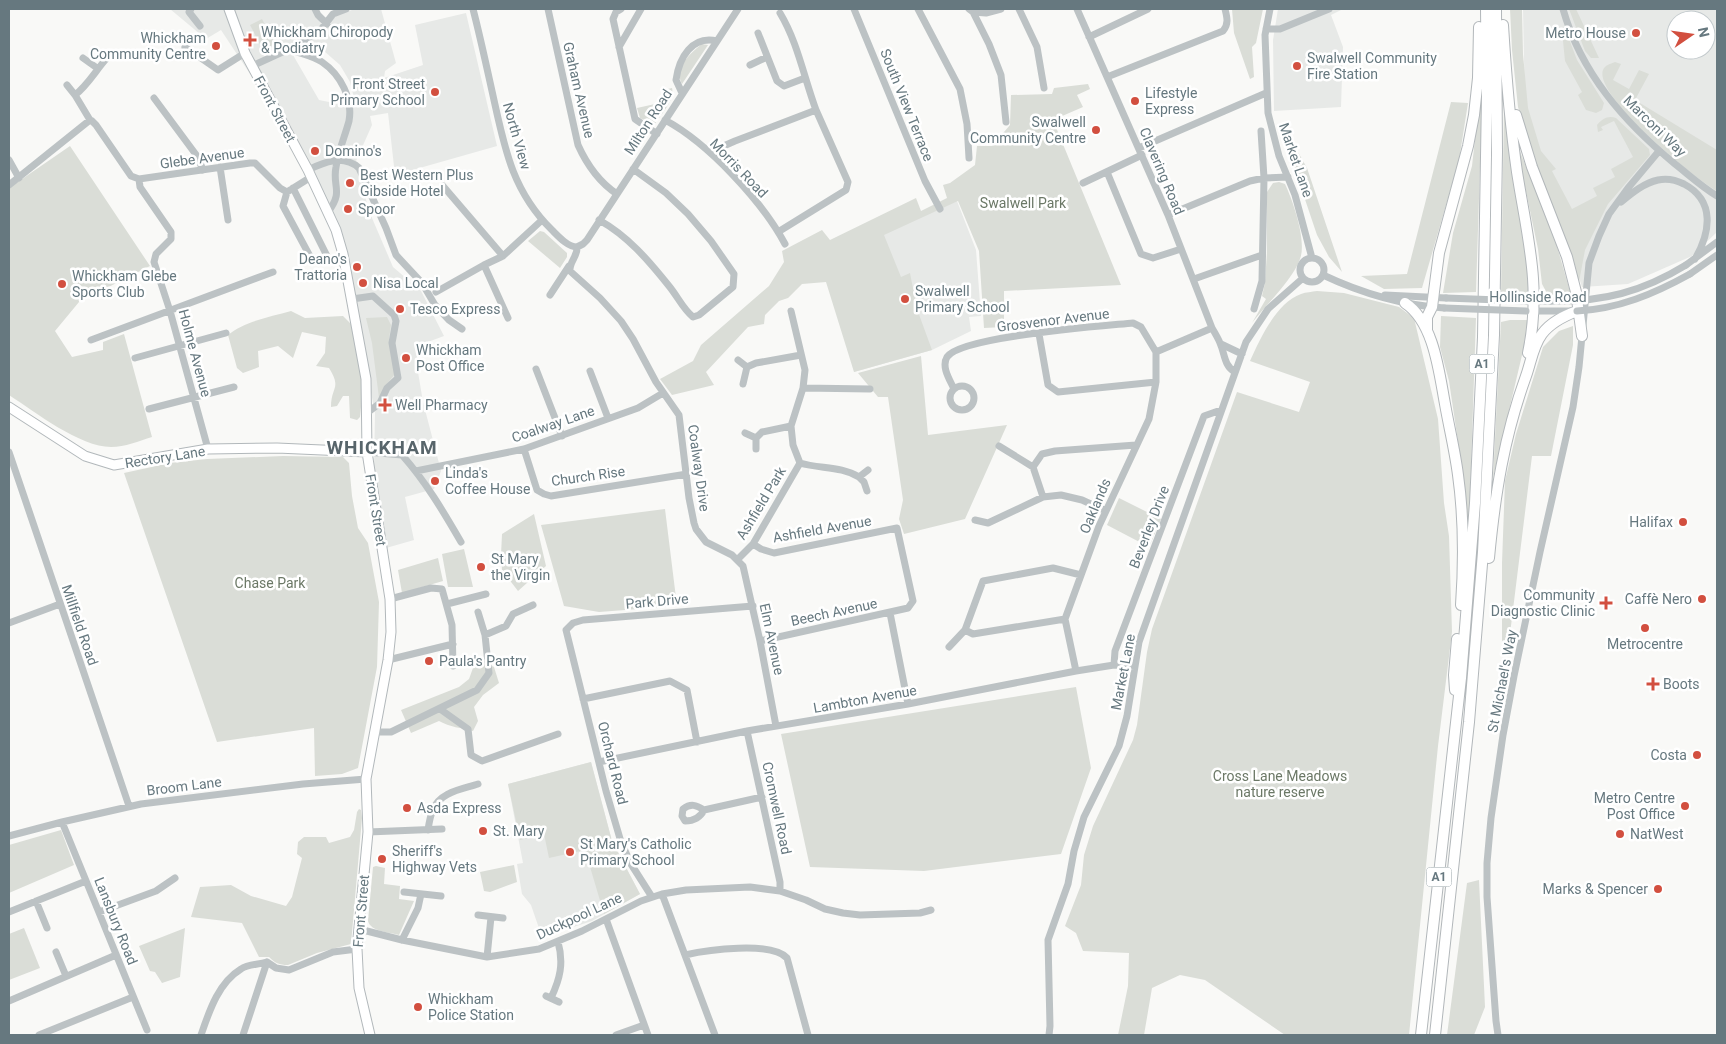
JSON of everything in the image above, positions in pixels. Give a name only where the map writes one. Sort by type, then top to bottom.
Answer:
[{"type":"highway","points":[[1428,334],[1427,317],[1433,302],[1439,253],[1468,146],[1474,115],[1478,78],[1480,9]]},
{"type":"highway","name":"A1","points":[[1421,1035],[1468,592],[1483,337],[1486,9]]},
{"type":"highway","name":"A1","points":[[1435,1035],[1472,686],[1482,552],[1494,335],[1497,152],[1496,9]]},
{"type":"highway","points":[[1502,9],[1506,75],[1517,172],[1533,266],[1530,306],[1532,334],[1521,388]]},
{"type":"highway","points":[[1506,75],[1520,131],[1532,167],[1567,257],[1576,292],[1582,336]]},
{"type":"highway","points":[[1405,303],[1414,310],[1428,334],[1438,364],[1454,446],[1461,503],[1462,572],[1454,674],[1456,719]]},
{"type":"highway","points":[[1472,686],[1498,481],[1505,444],[1521,388],[1539,339],[1556,322],[1577,311]]},
{"type":"main road","name":"Front Street","points":[[229,9],[245,53],[310,174],[336,230],[352,299],[366,379],[368,413],[367,452],[390,599],[391,623],[388,660],[366,779],[368,832],[357,949],[359,988],[370,1035]]},
{"type":"main road","name":"Rectory Lane","points":[[9,407],[85,456],[114,465],[208,449],[277,448],[367,452]]},
{"type":"street","points":[[191,9],[189,12],[200,26]]},
{"type":"street","points":[[315,9],[327,24]]},
{"type":"street","points":[[252,66],[289,49],[320,31],[333,14],[346,9]]},
{"type":"street","name":"North View","points":[[473,9],[503,142],[513,174],[527,200],[542,220],[564,241],[577,247]]},
{"type":"street","name":"Graham Avenue","points":[[548,9],[578,146],[587,163],[598,177],[617,194]]},
{"type":"street","points":[[621,9],[616,12],[613,19],[635,119],[657,134]]},
{"type":"street","points":[[619,47],[641,9]]},
{"type":"street","name":"Milton Road","points":[[577,247],[586,241],[738,9]]},
{"type":"street","name":"South View Terrace","points":[[854,9],[925,181],[940,209]]},
{"type":"street","points":[[918,9],[960,89],[967,124],[969,158]]},
{"type":"street","points":[[971,11],[986,13],[1000,9]]},
{"type":"street","points":[[1019,9],[1037,47],[1044,88]]},
{"type":"street","name":"Clavering Road","points":[[1077,9],[1168,215],[1212,328],[1221,344],[1223,356],[1229,369],[1235,372]]},
{"type":"street","points":[[1089,37],[1148,9]]},
{"type":"street","points":[[1108,77],[1223,31],[1227,27],[1228,21],[1225,9]]},
{"type":"street","name":"Market Lane","points":[[1270,9],[1266,29],[1266,93],[1271,129],[1295,195],[1312,258]]},
{"type":"street","points":[[1266,29],[1280,29],[1329,9]]},
{"type":"street","name":"Marconi Way","points":[[1563,9],[1580,54],[1600,87],[1629,122],[1659,151],[1717,196]]},
{"type":"street","points":[[971,11],[989,44],[1001,76],[1006,122]]},
{"type":"street","points":[[778,232],[846,190],[848,182],[816,110],[805,78],[804,68],[780,13]]},
{"type":"street","points":[[758,33],[777,81],[784,86],[805,78]]},
{"type":"street","points":[[682,93],[676,80],[683,55],[700,41],[708,39],[717,41]]},
{"type":"street","points":[[186,46],[218,70],[245,53]]},
{"type":"street","points":[[289,49],[322,61],[333,71],[346,90],[350,114],[335,170],[338,195],[328,212]]},
{"type":"street","points":[[750,65],[767,57]]},
{"type":"street","points":[[83,58],[98,68]]},
{"type":"street","points":[[75,95],[84,88],[107,58]]},
{"type":"street","name":"Holme Avenue","points":[[67,85],[131,176],[139,179],[140,187],[171,232],[170,240],[156,254],[154,262],[180,345],[208,449]]},
{"type":"street","points":[[1083,183],[1107,172],[1140,151],[1266,93]]},
{"type":"street","points":[[154,98],[198,156],[203,170]]},
{"type":"street","points":[[711,153],[735,141],[816,110]]},
{"type":"street","points":[[9,185],[90,120]]},
{"type":"street","name":"Morris Road","points":[[665,120],[682,130],[711,153],[746,190],[778,232],[784,244]]},
{"type":"street","name":"Market Lane","points":[[1254,309],[1262,281],[1264,178],[1261,130]]},
{"type":"street","points":[[1611,211],[1659,151]]},
{"type":"street","points":[[312,260],[283,206],[290,190],[318,165],[337,159],[356,165],[386,228],[396,255],[422,283],[434,305],[448,320],[462,329]]},
{"type":"street","points":[[9,160],[19,178]]},
{"type":"street","name":"Glebe Avenue","points":[[139,179],[255,163],[280,188],[290,190]]},
{"type":"street","points":[[220,167],[228,220]]},
{"type":"street","points":[[599,220],[620,234],[644,256],[671,288],[687,312],[693,317],[700,315],[733,287],[734,274],[711,241],[688,214],[666,193],[633,169]]},
{"type":"street","points":[[1107,172],[1141,254],[1153,258],[1181,249]]},
{"type":"street","points":[[1168,215],[1250,181],[1264,178],[1288,177]]},
{"type":"street","points":[[1611,211],[1637,190],[1652,182],[1662,179],[1672,180],[1690,187],[1702,201],[1708,221],[1706,238],[1695,259]]},
{"type":"street","points":[[443,186],[503,256]]},
{"type":"street","points":[[290,190],[328,258]]},
{"type":"street","name":"St Michael's Way","points":[[1498,1035],[1487,898],[1487,864],[1491,818],[1503,735],[1540,552],[1573,407],[1589,262],[1598,236],[1611,211]]},
{"type":"street","points":[[436,292],[503,256],[542,220]]},
{"type":"street","name":"Hollinside Road","points":[[1377,294],[1433,302],[1444,308],[1530,306],[1551,301],[1588,300],[1618,295],[1658,281],[1686,265],[1717,242]]},
{"type":"street","points":[[550,295],[576,255],[577,247]]},
{"type":"street","points":[[1194,279],[1262,255]]},
{"type":"street","name":"Hollinside Road","points":[[1323,275],[1351,287],[1405,303],[1433,302],[1446,298],[1577,311],[1599,309],[1632,301],[1659,291],[1690,274],[1717,255]]},
{"type":"street","points":[[1312,258],[1322,264],[1324,271],[1323,275],[1314,282],[1304,278],[1300,271],[1302,263],[1312,258]]},
{"type":"street","points":[[484,265],[508,318]]},
{"type":"street","name":"Coalway Drive","points":[[570,265],[571,273],[600,298],[621,320],[663,394],[678,415],[692,516],[696,529],[706,542],[738,559]]},
{"type":"street","points":[[98,347],[93,339],[273,272]]},
{"type":"street","name":"Market Lane","points":[[1049,1035],[1048,940],[1068,884],[1074,851],[1084,817],[1119,746],[1127,716],[1139,642],[1246,342],[1268,309],[1304,278]]},
{"type":"street","points":[[352,299],[373,296],[394,315],[396,321],[392,343],[398,378],[387,388],[380,402],[368,413]]},
{"type":"street","name":"Ashfield Park","points":[[738,559],[753,544],[800,462],[793,445],[792,426],[803,388],[805,370],[791,311]]},
{"type":"street","name":"Grosvenor Avenue","points":[[954,389],[945,370],[946,358],[954,350],[1008,336],[1133,323],[1141,327],[1156,352]]},
{"type":"street","points":[[1156,352],[1212,328]]},
{"type":"street","points":[[135,358],[226,332]]},
{"type":"street","points":[[1039,334],[1048,385],[1058,392],[1156,382]]},
{"type":"street","points":[[1221,344],[1242,354]]},
{"type":"street","name":"Oaklands","points":[[1065,619],[1106,511],[1149,420],[1156,382],[1156,352]]},
{"type":"street","points":[[747,367],[756,363],[802,355]]},
{"type":"street","points":[[738,360],[747,367]]},
{"type":"street","points":[[743,384],[747,367]]},
{"type":"street","points":[[536,369],[562,436]]},
{"type":"street","points":[[590,371],[608,418]]},
{"type":"street","points":[[149,409],[234,387]]},
{"type":"street","points":[[803,388],[870,389]]},
{"type":"street","name":"Coalway Lane","points":[[416,471],[524,449],[638,408],[663,394]]},
{"type":"street","name":"Beverley Drive","points":[[1114,665],[1115,651],[1204,416],[1221,410]]},
{"type":"street","points":[[756,449],[756,438],[762,432],[792,426]]},
{"type":"street","points":[[745,433],[756,438]]},
{"type":"street","points":[[1033,467],[1042,454],[1055,451],[1136,445]]},
{"type":"street","points":[[999,446],[1033,467],[1043,497]]},
{"type":"street","name":"Church Rise","points":[[524,449],[537,490],[551,496],[686,474]]},
{"type":"street","name":"Millfield Road","points":[[9,452],[129,806]]},
{"type":"street","points":[[367,452],[402,455],[435,498],[461,542]]},
{"type":"street","points":[[800,462],[814,467],[843,469],[859,477],[864,482],[867,491]]},
{"type":"street","points":[[859,477],[868,470]]},
{"type":"street","points":[[975,520],[988,523],[1043,497],[1061,495],[1082,500],[1106,511]]},
{"type":"street","name":"Ashfield Avenue","points":[[753,544],[774,553],[897,528],[914,601],[911,604]]},
{"type":"street","name":"Elm Avenue","points":[[738,559],[742,566],[760,641],[776,726]]},
{"type":"street","points":[[949,648],[964,630],[983,581],[1053,568],[1081,575]]},
{"type":"street","points":[[390,599],[431,588],[438,588],[444,591],[452,625],[453,666]]},
{"type":"street","points":[[447,604],[486,594]]},
{"type":"street","points":[[9,623],[60,604]]},
{"type":"street","name":"Beech Avenue","points":[[760,641],[890,613],[908,608],[911,604]]},
{"type":"street","points":[[485,635],[506,626],[514,614],[533,605]]},
{"type":"street","name":"Park Drive","points":[[566,630],[572,623],[583,620],[752,606]]},
{"type":"street","points":[[374,732],[391,732],[477,690],[489,673],[485,635],[478,612]]},
{"type":"street","points":[[890,613],[908,704]]},
{"type":"street","points":[[964,630],[973,634],[1065,619],[1076,671]]},
{"type":"street","name":"Orchard Road","points":[[566,630],[621,842],[652,897]]},
{"type":"street","points":[[388,660],[453,644]]},
{"type":"street","name":"Lambton Avenue","points":[[599,762],[747,731],[908,704],[1076,671],[1114,665],[1135,666]]},
{"type":"street","points":[[583,699],[670,681],[687,690],[697,742]]},
{"type":"street","points":[[440,708],[468,729],[471,755],[482,760],[558,734]]},
{"type":"street","name":"Cromwell Road","points":[[747,731],[780,882],[780,891]]},
{"type":"street","name":"Broom Lane","points":[[9,836],[129,806],[232,792],[366,779]]},
{"type":"street","points":[[428,830],[433,808],[439,801],[457,790],[478,784]]},
{"type":"street","points":[[704,810],[762,797]]},
{"type":"street","name":"Lansbury Road","points":[[62,822],[147,1030]]},
{"type":"street","points":[[368,832],[442,829]]},
{"type":"street","points":[[99,912],[156,891],[175,878]]},
{"type":"street","points":[[9,912],[86,881]]},
{"type":"street","name":"Duckpool Lane","points":[[359,929],[402,940],[487,957],[522,953],[558,942],[641,901],[662,894],[686,890],[750,887],[780,891],[843,914],[902,915],[920,914],[931,910]]},
{"type":"street","points":[[404,892],[441,896]]},
{"type":"street","points":[[402,940],[418,908],[421,894]]},
{"type":"street","points":[[662,894],[715,1035]]},
{"type":"street","points":[[36,901],[47,928]]},
{"type":"street","points":[[478,916],[504,918]]},
{"type":"street","points":[[487,957],[491,917]]},
{"type":"street","points":[[606,919],[648,1035]]},
{"type":"street","points":[[558,942],[562,955],[561,969],[557,985],[548,997],[559,1002]]},
{"type":"street","points":[[685,955],[720,949],[746,948],[781,953],[787,958],[808,1035]]},
{"type":"street","points":[[200,1035],[215,999],[234,975],[248,966],[267,962],[276,968],[289,970],[334,952],[357,949]]},
{"type":"street","points":[[56,952],[66,976]]},
{"type":"street","points":[[9,1001],[116,955]]},
{"type":"street","points":[[243,1035],[267,962]]},
{"type":"street","points":[[39,1035],[133,997]]},
{"type":"street","points":[[616,1035],[644,1025]]},
{"type":"shaded area","points":[[170,9],[311,9],[324,28],[337,15],[355,9],[381,9],[396,63],[385,71],[384,78],[423,65],[415,25],[466,13],[497,146],[395,175],[388,113],[370,116],[372,125],[356,161],[369,211],[393,267],[421,291],[444,336],[417,346],[417,366],[423,402],[441,471],[434,489],[405,497],[414,540],[386,548],[374,468],[375,413],[341,238],[260,89],[221,30],[206,39]],"holes":[[[309,44],[324,51],[340,65],[350,82],[354,107],[319,100],[293,55],[276,50],[265,57],[263,54],[283,45]]]},
{"type":"shaded area","points":[[1278,9],[1343,9],[1331,15],[1343,47],[1341,107],[1274,111],[1273,40]]},
{"type":"shaded area","points":[[1523,9],[1717,9],[1717,232],[1692,256],[1628,284],[1582,287],[1525,110]]},
{"type":"shaded area","name":"Swalwell Primary School","points":[[957,201],[976,250],[981,316],[969,317],[971,331],[932,350],[854,372],[846,251]]},
{"type":"shaded area","name":"St Mary's Catholic Primary School","points":[[591,762],[612,841],[640,894],[592,921],[542,937],[531,905],[522,894],[517,864],[523,863],[508,784]]},
{"type":"green space","points":[[1232,9],[1263,9],[1256,43],[1252,47],[1254,77],[1250,79],[1234,33]]},
{"type":"green space","points":[[1510,9],[1522,9],[1523,54],[1528,108],[1541,151],[1556,169],[1552,171],[1572,209],[1597,196],[1593,188],[1615,177],[1611,169],[1633,157],[1614,121],[1601,127],[1603,130],[1598,132],[1597,125],[1601,121],[1608,117],[1616,118],[1649,149],[1650,155],[1608,204],[1585,250],[1579,282],[1533,156],[1518,107]]},
{"type":"green space","points":[[1569,9],[1576,9],[1599,58],[1591,58],[1585,51]]},
{"type":"green space","points":[[262,19],[275,44],[263,50],[250,25]]},
{"type":"green space","points":[[1562,31],[1566,31],[1577,60],[1604,103],[1602,110],[1596,113],[1586,110],[1578,95],[1582,92],[1565,61]]},
{"type":"green space","points":[[702,44],[708,45],[682,84],[680,73],[684,61]]},
{"type":"green space","points":[[1615,62],[1621,64],[1613,80],[1629,89],[1639,70],[1649,74],[1635,100],[1717,150],[1717,191],[1689,171],[1648,136],[1614,98],[1604,82],[1603,70],[1606,66]]},
{"type":"green space","name":"Swalwell Park","points":[[1088,84],[1090,89],[1077,95],[1083,107],[1053,120],[1121,285],[1004,291],[1004,327],[984,328],[979,251],[958,201],[884,235],[901,277],[910,273],[917,309],[932,350],[854,372],[826,282],[802,284],[788,298],[779,301],[765,315],[764,324],[748,327],[706,372],[714,385],[672,395],[660,379],[693,361],[701,345],[769,286],[784,262],[782,251],[822,230],[830,240],[916,198],[921,211],[947,198],[943,185],[950,183],[975,165],[977,146],[992,146],[1010,125],[1011,95],[1052,94],[1054,88]]},
{"type":"green space","points":[[672,88],[669,103],[654,125],[640,118],[637,108],[664,102],[664,90]]},
{"type":"green space","points":[[1451,102],[1468,103],[1459,160],[1422,288],[1384,289],[1361,276],[1407,274]]},
{"type":"green space","points":[[1479,104],[1482,104],[1476,292],[1443,293],[1453,233],[1472,166]]},
{"type":"green space","points":[[1504,107],[1506,110],[1515,188],[1529,271],[1530,295],[1501,294]]},
{"type":"green space","points":[[1283,134],[1294,145],[1307,168],[1342,272],[1329,257],[1317,235]]},
{"type":"green space","name":"Whickham Glebe Sports Club","points":[[70,146],[150,266],[79,302],[55,331],[72,357],[103,350],[103,342],[124,334],[152,437],[132,444],[111,447],[86,441],[58,427],[9,395],[9,188]]},
{"type":"green space","points":[[1519,149],[1556,243],[1571,295],[1548,295],[1542,284],[1538,249],[1518,153]]},
{"type":"green space","points":[[1273,183],[1285,184],[1292,200],[1302,242],[1302,251],[1297,267],[1292,275],[1252,323],[1266,299],[1262,296],[1265,283],[1267,251],[1267,192]]},
{"type":"green space","points":[[540,231],[544,232],[567,253],[567,257],[560,268],[528,241]]},
{"type":"green space","name":"Cross Lane Meadows nature reserve","points":[[1317,291],[1344,293],[1399,307],[1414,318],[1438,419],[1444,503],[1449,536],[1452,632],[1438,746],[1409,1035],[1285,1035],[1205,980],[1180,975],[1152,988],[1144,1035],[1118,1035],[1128,986],[1129,953],[1083,951],[1076,933],[1065,926],[1081,885],[1084,855],[1093,826],[1133,740],[1152,629],[1237,392],[1299,412],[1310,382],[1250,361],[1270,323],[1284,305],[1301,294]]},
{"type":"green space","points":[[291,311],[305,318],[343,316],[351,324],[363,386],[360,417],[357,420],[350,418],[349,396],[343,396],[337,406],[331,407],[335,380],[329,368],[316,366],[325,353],[326,337],[302,332],[293,358],[278,346],[258,351],[259,367],[243,373],[237,368],[228,335],[242,326]]},
{"type":"green space","points":[[1441,316],[1476,318],[1469,527],[1466,526],[1460,455],[1449,381],[1440,347]]},
{"type":"green space","points":[[387,317],[391,325],[389,339],[395,374],[379,398],[372,343],[366,318]]},
{"type":"green space","points":[[1527,320],[1527,334],[1493,478],[1501,322]]},
{"type":"green space","points":[[1573,326],[1573,345],[1551,456],[1532,456],[1508,650],[1502,648],[1502,563],[1505,481],[1516,434],[1543,347],[1559,331]]},
{"type":"green space","points":[[921,356],[928,435],[1007,425],[965,519],[904,534],[899,519],[903,500],[888,397],[878,397],[858,373]]},
{"type":"green space","name":"Chase Park","points":[[283,456],[343,457],[349,463],[352,496],[358,528],[368,543],[379,602],[377,667],[358,768],[342,774],[315,776],[314,728],[217,742],[124,473],[170,463],[207,459]]},
{"type":"green space","points":[[1119,498],[1161,519],[1149,547],[1107,525]]},
{"type":"green space","points":[[665,509],[677,606],[599,612],[564,606],[541,525]]},
{"type":"green space","points":[[534,514],[546,566],[518,591],[502,570],[502,534]]},
{"type":"green space","points":[[464,549],[473,587],[448,587],[442,554]]},
{"type":"green space","points":[[438,558],[443,581],[402,593],[398,570]]},
{"type":"green space","points":[[481,661],[494,667],[499,683],[483,695],[474,707],[478,721],[473,731],[439,721],[411,733],[401,710],[459,687],[469,679],[473,668]]},
{"type":"green space","points":[[1076,687],[1091,768],[1061,854],[924,871],[810,867],[781,734]]},
{"type":"green space","name":"St Mary's Catholic Primary School","points":[[591,762],[612,841],[640,894],[604,914],[585,850],[549,858],[544,834],[520,840],[508,784]]},
{"type":"green space","points":[[359,809],[361,810],[362,818],[351,944],[317,953],[288,965],[282,965],[269,957],[259,957],[242,923],[191,917],[200,887],[231,885],[251,896],[286,906],[292,897],[302,858],[297,854],[298,842],[304,837],[326,837],[329,843],[350,837],[354,830]]},
{"type":"green space","points":[[61,830],[74,865],[9,893],[9,845]]},
{"type":"green space","points":[[514,865],[517,882],[490,892],[484,891],[480,872]]},
{"type":"green space","points":[[373,867],[385,868],[384,884],[400,886],[399,899],[414,901],[399,935],[376,929],[368,921]]},
{"type":"green space","points":[[1479,880],[1485,1007],[1474,1035],[1447,1035],[1467,883]]},
{"type":"green space","points":[[24,928],[40,968],[9,980],[9,934]]},
{"type":"green space","points":[[185,928],[180,977],[162,983],[155,972],[150,971],[139,946]]},
{"type":"place","name":"Metro House","points":[[1636,33]]},
{"type":"place","name":"Whickham Chiropody & Podiatry","points":[[250,40]]},
{"type":"place","name":"Whickham Community Centre","points":[[216,46]]},
{"type":"place","name":"Swalwell Community Fire Station","points":[[1297,66]]},
{"type":"place","name":"Front Street Primary School","points":[[435,92]]},
{"type":"place","name":"Lifestyle Express","points":[[1135,101]]},
{"type":"place","name":"Swalwell Community Centre","points":[[1096,130]]},
{"type":"place","name":"Domino's","points":[[315,151]]},
{"type":"place","name":"Best Western Plus Gibside Hotel","points":[[350,183]]},
{"type":"place","name":"Spoor","points":[[348,209]]},
{"type":"place","name":"Deano's Trattoria","points":[[357,267]]},
{"type":"place","name":"Nisa Local","points":[[363,283]]},
{"type":"place","name":"Whickham Glebe Sports Club","points":[[62,284]]},
{"type":"place","name":"Swalwell Primary School","points":[[905,299]]},
{"type":"place","name":"Tesco Express","points":[[400,309]]},
{"type":"place","name":"Whickham Post Office","points":[[406,358]]},
{"type":"place","name":"Well Pharmacy","points":[[385,405]]},
{"type":"place","name":"Linda's Coffee House","points":[[435,481]]},
{"type":"place","name":"Halifax","points":[[1683,522]]},
{"type":"place","name":"St Mary the Virgin","points":[[481,567]]},
{"type":"place","name":"Caffè Nero","points":[[1702,599]]},
{"type":"place","name":"Community Diagnostic Clinic","points":[[1606,603]]},
{"type":"place","name":"Metrocentre","points":[[1645,628]]},
{"type":"place","name":"Paula's Pantry","points":[[429,661]]},
{"type":"place","name":"Boots","points":[[1653,684]]},
{"type":"place","name":"Costa","points":[[1697,755]]},
{"type":"place","name":"Metro Centre Post Office","points":[[1685,806]]},
{"type":"place","name":"Asda Express","points":[[407,808]]},
{"type":"place","name":"St. Mary","points":[[483,831]]},
{"type":"place","name":"NatWest","points":[[1620,834]]},
{"type":"place","name":"St Mary's Catholic Primary School","points":[[570,852]]},
{"type":"place","name":"Sheriff's Highway Vets","points":[[382,859]]},
{"type":"place","name":"Marks & Spencer","points":[[1658,889]]},
{"type":"place","name":"Whickham Police Station","points":[[418,1007]]},
{"type":"district","name":"WHICKHAM","points":[[382,447]]}]
